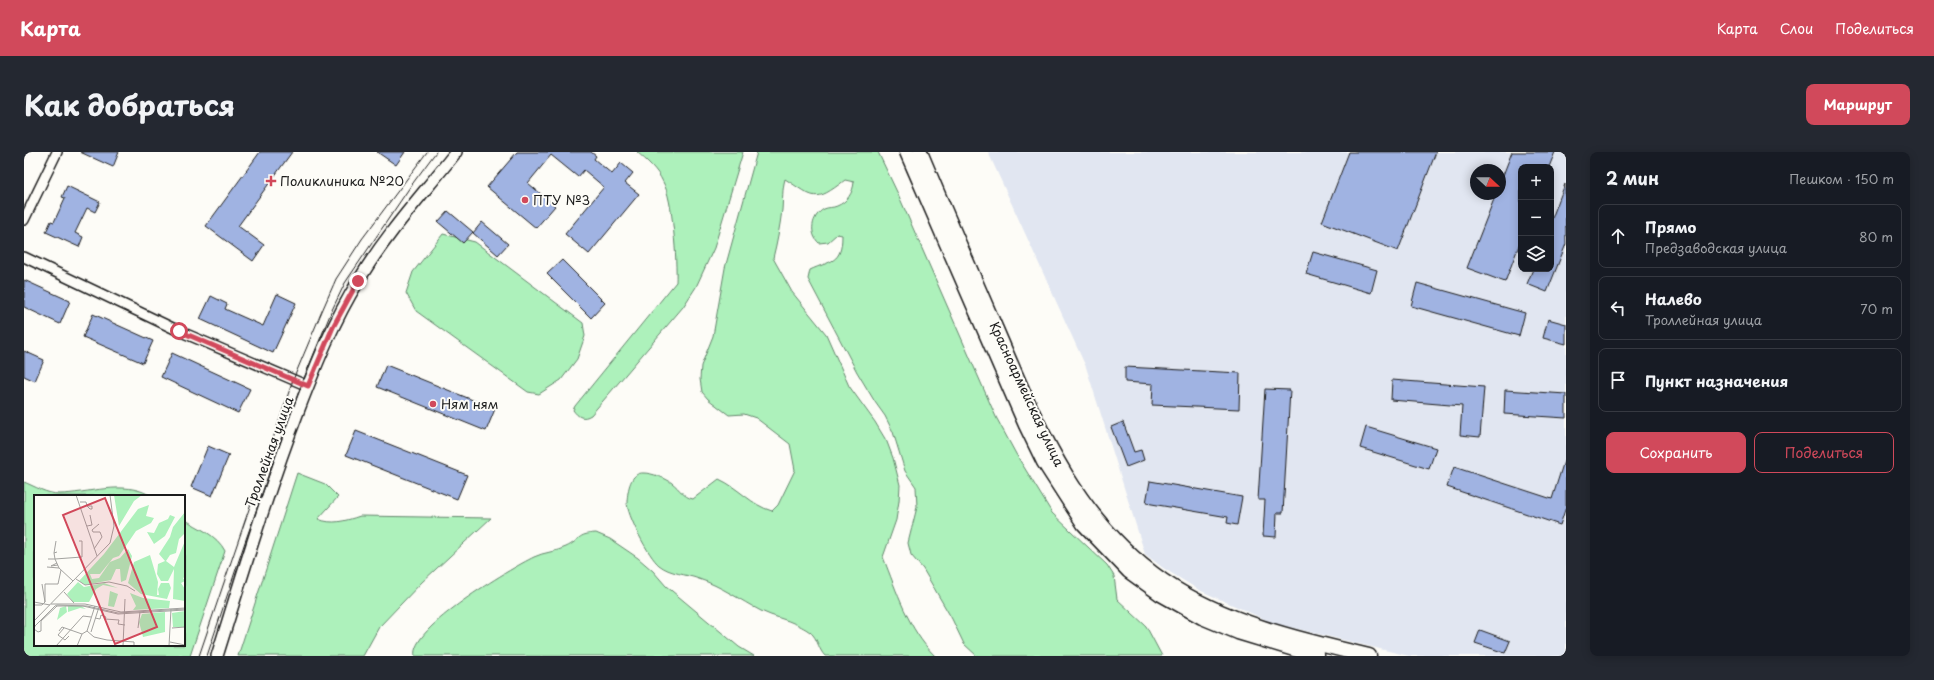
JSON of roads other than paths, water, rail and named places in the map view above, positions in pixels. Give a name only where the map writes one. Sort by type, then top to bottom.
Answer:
[{"type":"main road","name":"Красноармейская улица","points":[[907,152],[1026,425],[1044,462],[1084,524],[1129,571],[1161,594],[1202,617],[1238,632],[1317,656]]},
{"type":"main road","name":"Красноармейская улица","points":[[920,152],[1024,394],[1054,458],[1079,497],[1097,520],[1122,548],[1142,566],[1164,582],[1191,598],[1219,611],[1279,632],[1369,656]]},
{"type":"street","points":[[24,220],[57,152]]},
{"type":"street","name":"Троллейная улица","points":[[217,656],[274,476],[308,386],[333,327],[368,264],[456,152]]},
{"type":"street","points":[[24,257],[179,331],[308,386]]},
{"type":"tram line","points":[[199,656],[293,380],[336,279],[362,239],[427,152]]},
{"type":"tram line","points":[[207,656],[245,542],[302,383],[332,310],[345,283],[410,187],[436,152]]},
{"type":"place","name":"Поликлиника №20","points":[[271,181]]},
{"type":"place","name":"ПТУ №3","points":[[525,200]]},
{"type":"place","name":"Ням ням","points":[[433,404]]}]
